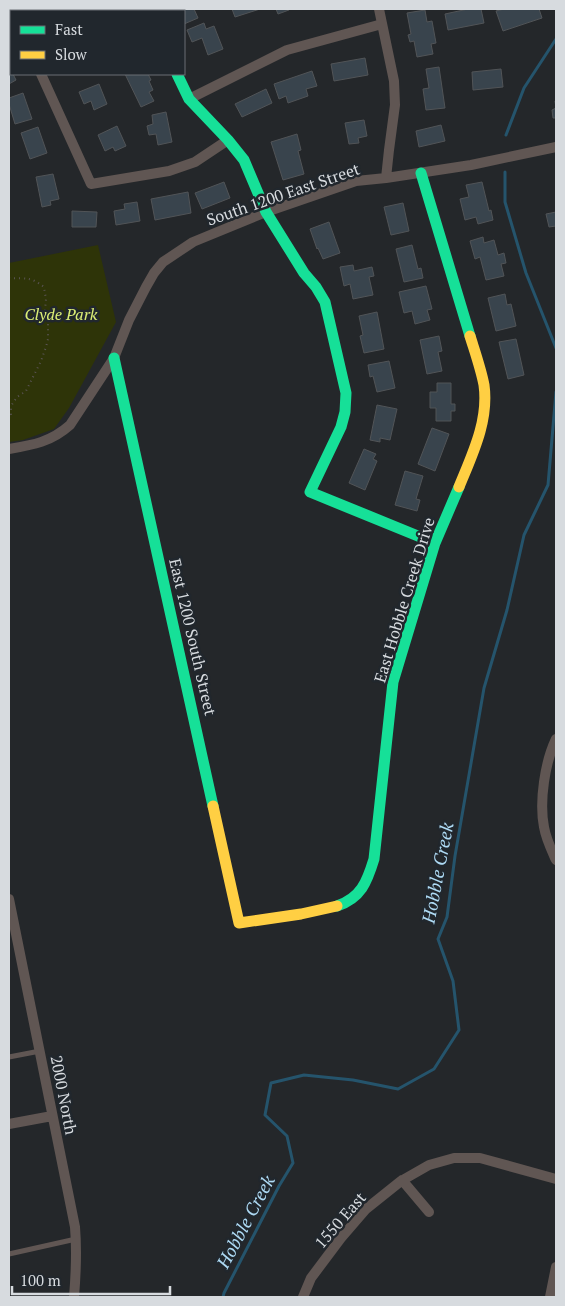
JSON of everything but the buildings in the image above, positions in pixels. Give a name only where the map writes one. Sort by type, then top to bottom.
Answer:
[{"type":"street","points":[[379,9],[394,81],[396,105],[386,178]]},
{"type":"street","points":[[189,99],[287,50],[382,24]]},
{"type":"street","points":[[41,75],[91,184],[169,171],[195,162],[228,140]]},
{"type":"street","points":[[177,75],[189,99],[228,140],[244,160],[266,212],[304,273],[316,287],[324,302],[330,320],[346,393],[345,412],[310,492],[435,543]]},
{"type":"street","name":"South 1200 East Street","points":[[9,449],[51,439],[70,425],[114,358],[123,332],[154,273],[163,262],[192,242],[266,212],[356,182],[471,165],[556,147]]},
{"type":"street","name":"East Hobble Creek Drive","points":[[239,923],[341,906],[354,898],[364,887],[371,874],[393,682],[435,543],[478,440],[484,413],[484,386],[421,173]]},
{"type":"street","name":"East 1200 South Street","points":[[114,358],[239,923]]},
{"type":"street","points":[[556,739],[546,773],[542,803],[544,826],[548,842],[556,860]]},
{"type":"street","name":"2000 North","points":[[9,899],[75,1227],[76,1272],[74,1297]]},
{"type":"street","points":[[9,1124],[52,1116]]},
{"type":"street","name":"1550 East","points":[[303,1297],[311,1278],[366,1209],[402,1180],[429,1165],[454,1158],[480,1158],[556,1179]]},
{"type":"street","points":[[402,1180],[429,1212]]},
{"type":"street","points":[[550,1297],[556,1267]]},
{"type":"lane","points":[[9,1057],[40,1051]]},
{"type":"lane","points":[[9,1254],[76,1239]]},
{"type":"path","points":[[9,278],[35,280],[44,287],[46,298],[45,310],[48,321],[48,339],[41,361],[26,391],[10,407],[11,417],[9,415]]},
{"type":"green space","name":"Clyde Park","points":[[98,245],[116,322],[69,408],[54,429],[23,440],[9,442],[9,263]]},
{"type":"waterway","name":"Hobble Creek","points":[[506,135],[524,88],[556,39]]},
{"type":"waterway","name":"Hobble Creek","points":[[505,172],[505,202],[526,273],[556,348]]},
{"type":"waterway","name":"Hobble Creek","points":[[223,1297],[279,1186],[293,1163],[287,1136],[265,1115],[271,1083],[304,1075],[353,1080],[398,1089],[434,1069],[459,1030],[453,981],[438,939],[447,917],[455,856],[484,688],[507,610],[524,535],[548,485],[556,392]]},
{"type":"traffic: fast","points":[[177,75],[189,99],[228,140],[244,160],[266,212],[304,273],[316,287],[325,302],[346,393],[345,412],[341,427],[310,492],[435,543]]},
{"type":"traffic: fast","points":[[421,173],[470,336]]},
{"type":"traffic: fast","points":[[114,358],[213,806]]},
{"type":"traffic: fast","points":[[337,906],[352,899],[362,888],[374,859],[393,682],[435,543],[459,487]]},
{"type":"traffic: slow","points":[[459,487],[478,438],[484,412],[484,385],[470,336]]},
{"type":"traffic: slow","points":[[213,806],[239,923],[301,914],[337,906]]}]
